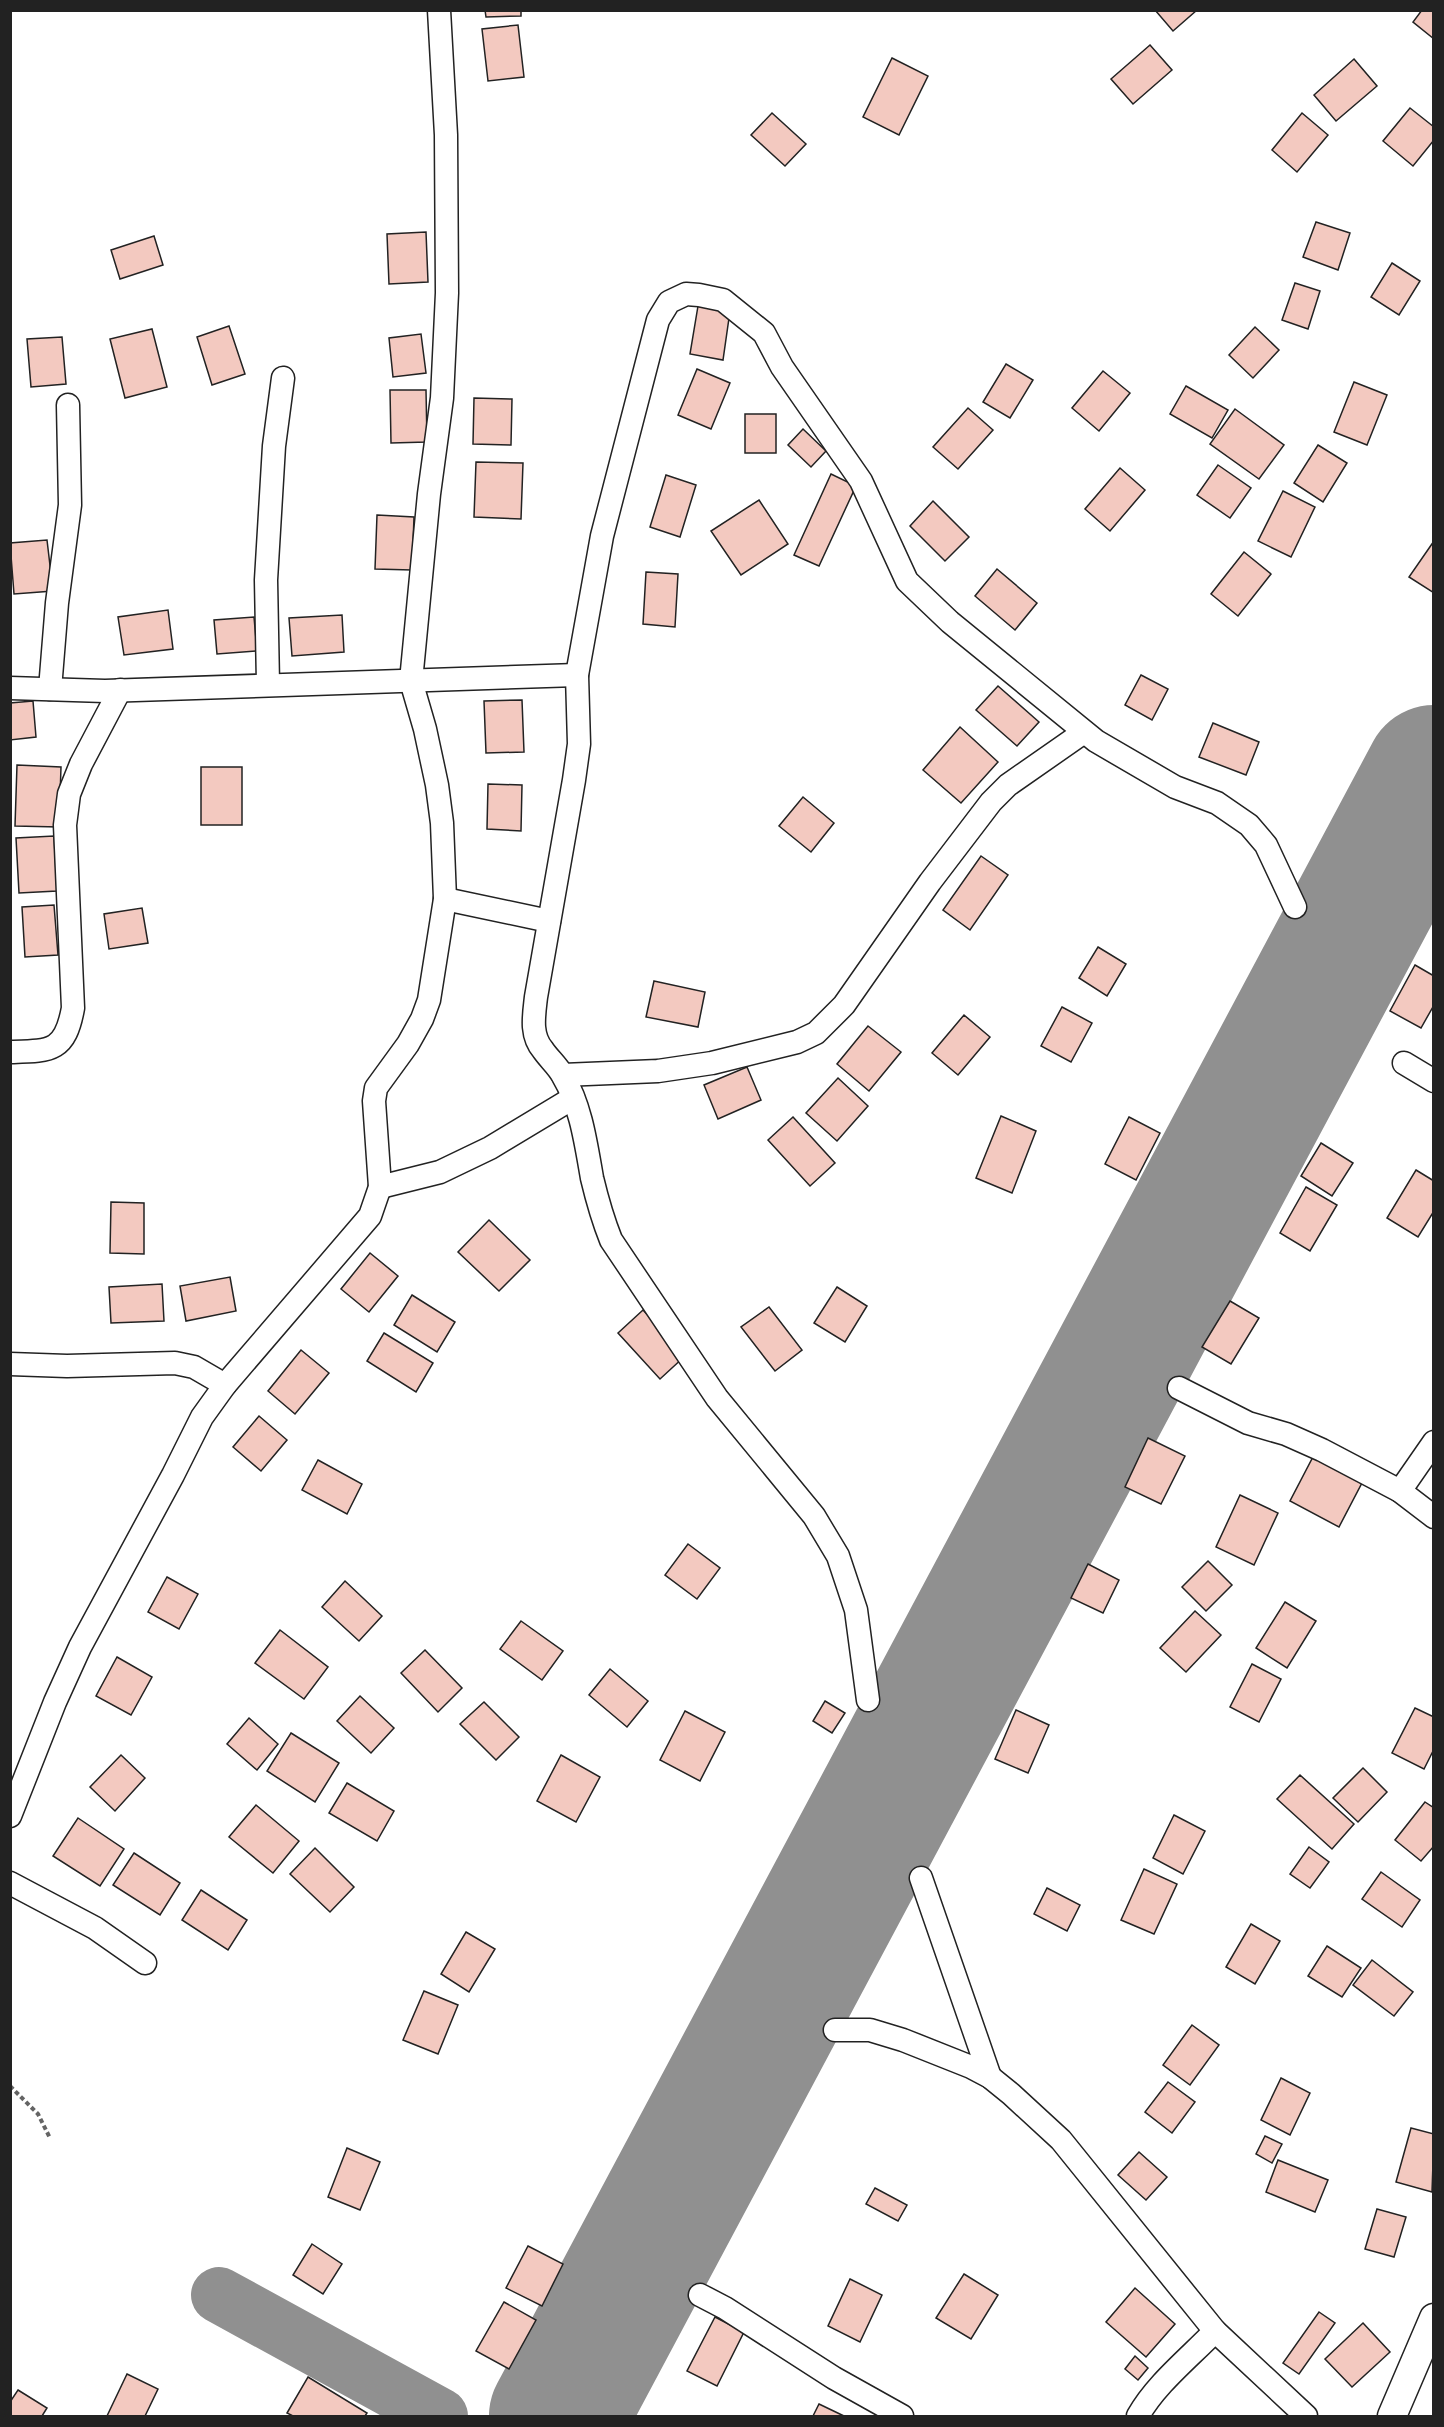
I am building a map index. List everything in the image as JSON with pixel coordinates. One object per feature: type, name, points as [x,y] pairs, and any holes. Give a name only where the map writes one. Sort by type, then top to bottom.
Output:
[{"type":"main road","points":[[1392,2416],[1434,2318]]},
{"type":"street","points":[[10,1816],[55,1702],[80,1647],[202,1417],[225,1385],[370,1216],[380,1187],[374,1101],[376,1088],[408,1044],[422,1019],[429,1000],[445,898],[442,823],[437,785],[425,729],[411,681],[429,494],[442,398],[447,293],[446,146],[440,10]]},
{"type":"street","points":[[868,1700],[856,1610],[838,1556],[814,1516],[717,1398],[611,1240],[602,1217],[585,1134],[573,1098],[563,1075],[538,1044],[533,1021],[579,744],[577,675],[602,536],[658,320],[669,302],[686,294],[723,300],[764,333],[782,367],[861,481],[907,581],[950,622],[1084,732],[1175,788],[1217,803],[1249,825],[1266,845],[1295,907]]},
{"type":"street","points":[[268,684],[266,580],[274,446],[283,378]]},
{"type":"street","points":[[50,689],[57,603],[70,505],[68,405]]},
{"type":"street","points":[[10,688],[120,690],[577,675]]},
{"type":"street","points":[[10,1052],[40,1051],[61,1042],[69,1030],[73,1008],[65,825],[69,794],[81,764],[120,690]]},
{"type":"street","points":[[563,1075],[658,1071],[712,1063],[797,1042],[816,1033],[844,1005],[930,882],[991,802],[1008,785],[1084,732]]},
{"type":"street","points":[[445,898],[549,921]]},
{"type":"street","points":[[1404,1063],[1434,1081]]},
{"type":"street","points":[[380,1187],[440,1172],[490,1148],[573,1098]]},
{"type":"street","points":[[10,1364],[67,1366],[175,1362],[194,1367],[225,1385]]},
{"type":"street","points":[[1179,1388],[1248,1423],[1286,1434],[1322,1450],[1400,1491],[1434,1517]]},
{"type":"street","points":[[1400,1491],[1434,1442]]},
{"type":"street","points":[[921,1878],[990,2077]]},
{"type":"street","points":[[10,1883],[95,1928],[145,1963]]},
{"type":"street","points":[[835,2030],[870,2030],[903,2040],[990,2077],[1061,2140],[1215,2331],[1306,2416]]},
{"type":"street","points":[[700,2295],[725,2308],[834,2378],[902,2416]]},
{"type":"street","points":[[1138,2416],[1170,2376],[1215,2331]]},
{"type":"path","points":[[10,2086],[38,2114],[50,2138]]},
{"type":"building","points":[[485,10],[521,10],[521,16],[486,17]]},
{"type":"building","points":[[1155,10],[1197,10],[1173,31]]},
{"type":"building","points":[[1422,10],[1434,10],[1434,39],[1413,22]]},
{"type":"building","points":[[518,25],[524,77],[488,81],[482,29]]},
{"type":"building","points":[[1150,45],[1172,70],[1133,104],[1111,79]]},
{"type":"building","points":[[892,58],[928,76],[899,135],[863,117]]},
{"type":"building","points":[[1354,59],[1377,86],[1336,121],[1314,95]]},
{"type":"building","points":[[1410,108],[1434,127],[1434,140],[1413,166],[1383,141]]},
{"type":"building","points":[[772,113],[806,144],[785,166],[751,135]]},
{"type":"building","points":[[1302,113],[1328,135],[1297,172],[1272,150]]},
{"type":"building","points":[[1316,222],[1350,233],[1338,270],[1303,257]]},
{"type":"building","points":[[426,232],[428,282],[389,284],[387,234]]},
{"type":"building","points":[[154,236],[163,265],[120,279],[111,250]]},
{"type":"building","points":[[1392,263],[1420,281],[1399,315],[1371,297]]},
{"type":"building","points":[[1295,283],[1320,291],[1308,329],[1282,320]]},
{"type":"building","points":[[698,306],[730,311],[723,360],[690,354]]},
{"type":"building","points":[[229,326],[245,374],[212,385],[197,337]]},
{"type":"building","points":[[1255,327],[1279,350],[1253,378],[1229,355]]},
{"type":"building","points":[[152,329],[167,387],[125,398],[110,339]]},
{"type":"building","points":[[421,334],[426,373],[393,377],[389,338]]},
{"type":"building","points":[[62,337],[66,384],[31,387],[27,339]]},
{"type":"building","points":[[1006,364],[1033,380],[1010,418],[983,402]]},
{"type":"building","points":[[697,369],[730,383],[711,429],[678,415]]},
{"type":"building","points":[[1103,371],[1130,393],[1099,431],[1072,408]]},
{"type":"building","points":[[1354,382],[1387,395],[1367,445],[1334,432]]},
{"type":"building","points":[[1186,386],[1228,410],[1212,438],[1170,414]]},
{"type":"building","points":[[390,390],[426,390],[427,442],[391,443]]},
{"type":"building","points":[[474,398],[512,399],[511,445],[473,444]]},
{"type":"building","points":[[968,408],[993,430],[958,469],[933,447]]},
{"type":"building","points":[[1235,409],[1284,445],[1259,479],[1210,444]]},
{"type":"building","points":[[745,414],[776,414],[776,453],[745,453]]},
{"type":"building","points":[[803,429],[826,451],[811,467],[788,445]]},
{"type":"building","points":[[1318,445],[1347,463],[1323,502],[1294,483]]},
{"type":"building","points":[[476,462],[523,463],[521,519],[474,517]]},
{"type":"building","points":[[1218,465],[1251,488],[1230,518],[1197,495]]},
{"type":"building","points":[[1120,468],[1145,490],[1110,531],[1085,509]]},
{"type":"building","points":[[831,474],[856,486],[819,566],[794,555]]},
{"type":"building","points":[[666,475],[696,485],[680,537],[650,527]]},
{"type":"building","points":[[1283,491],[1315,507],[1291,557],[1258,541]]},
{"type":"building","points":[[759,500],[788,544],[741,575],[711,531]]},
{"type":"building","points":[[933,501],[969,537],[945,561],[910,526]]},
{"type":"building","points":[[377,515],[414,517],[412,570],[375,569]]},
{"type":"building","points":[[47,540],[53,591],[14,594],[10,543]]},
{"type":"building","points":[[1434,541],[1434,593],[1409,577]]},
{"type":"building","points":[[1244,552],[1271,574],[1238,616],[1211,594]]},
{"type":"building","points":[[997,569],[1037,603],[1015,630],[975,596]]},
{"type":"building","points":[[646,572],[678,574],[675,627],[643,624]]},
{"type":"building","points":[[168,610],[173,649],[124,655],[118,617]]},
{"type":"building","points":[[342,615],[344,652],[292,656],[289,618]]},
{"type":"building","points":[[254,617],[257,651],[217,654],[214,620]]},
{"type":"building","points":[[1141,675],[1168,689],[1152,720],[1125,705]]},
{"type":"building","points":[[998,686],[1039,722],[1017,746],[976,710]]},
{"type":"building","points":[[522,700],[524,752],[486,753],[484,701]]},
{"type":"building","points":[[33,701],[36,737],[10,740],[10,703]]},
{"type":"building","points":[[1213,723],[1259,742],[1246,775],[1199,757]]},
{"type":"building","points":[[960,727],[998,762],[961,803],[923,770]]},
{"type":"building","points":[[17,765],[61,767],[59,827],[15,826]]},
{"type":"building","points":[[201,767],[242,767],[242,825],[201,825]]},
{"type":"building","points":[[488,784],[522,785],[521,831],[487,829]]},
{"type":"building","points":[[803,797],[834,823],[811,852],[779,826]]},
{"type":"building","points":[[54,836],[57,891],[19,893],[16,838]]},
{"type":"building","points":[[981,856],[1008,875],[970,930],[943,910]]},
{"type":"building","points":[[54,905],[58,955],[25,957],[22,907]]},
{"type":"building","points":[[142,908],[148,943],[109,949],[104,914]]},
{"type":"building","points":[[1098,947],[1126,964],[1107,996],[1079,978]]},
{"type":"building","points":[[1415,965],[1434,976],[1434,1005],[1421,1028],[1390,1011]]},
{"type":"building","points":[[654,981],[705,992],[698,1027],[646,1017]]},
{"type":"building","points":[[1062,1007],[1092,1023],[1071,1062],[1041,1046]]},
{"type":"building","points":[[964,1015],[990,1037],[958,1075],[932,1053]]},
{"type":"building","points":[[868,1026],[901,1052],[869,1091],[837,1064]]},
{"type":"building","points":[[747,1067],[761,1100],[718,1119],[704,1085]]},
{"type":"building","points":[[838,1078],[868,1106],[837,1141],[806,1113]]},
{"type":"building","points":[[1001,1116],[1036,1131],[1012,1193],[976,1178]]},
{"type":"building","points":[[793,1117],[835,1163],[810,1186],[768,1140]]},
{"type":"building","points":[[1129,1117],[1160,1133],[1136,1180],[1105,1164]]},
{"type":"building","points":[[1321,1143],[1353,1163],[1332,1196],[1301,1176]]},
{"type":"building","points":[[1416,1170],[1434,1181],[1434,1211],[1418,1237],[1387,1218]]},
{"type":"building","points":[[1306,1187],[1337,1205],[1310,1251],[1280,1233]]},
{"type":"building","points":[[111,1202],[144,1203],[144,1254],[110,1253]]},
{"type":"building","points":[[489,1220],[530,1260],[499,1291],[458,1252]]},
{"type":"building","points":[[370,1253],[398,1276],[369,1312],[341,1289]]},
{"type":"building","points":[[230,1277],[236,1311],[186,1321],[180,1286]]},
{"type":"building","points":[[162,1284],[164,1321],[111,1323],[109,1287]]},
{"type":"building","points":[[837,1287],[867,1306],[845,1342],[814,1323]]},
{"type":"building","points":[[412,1295],[455,1322],[437,1352],[394,1325]]},
{"type":"building","points":[[1230,1301],[1259,1318],[1231,1364],[1202,1347]]},
{"type":"building","points":[[769,1307],[802,1350],[775,1371],[741,1327]]},
{"type":"building","points":[[643,1310],[685,1356],[660,1379],[618,1333]]},
{"type":"building","points":[[384,1333],[433,1363],[416,1392],[367,1361]]},
{"type":"building","points":[[301,1350],[329,1373],[295,1414],[268,1391]]},
{"type":"building","points":[[259,1416],[287,1440],[261,1471],[233,1447]]},
{"type":"building","points":[[1148,1438],[1185,1456],[1161,1504],[1125,1487]]},
{"type":"building","points":[[1315,1453],[1364,1479],[1339,1527],[1290,1501]]},
{"type":"building","points":[[318,1460],[362,1484],[347,1514],[302,1490]]},
{"type":"building","points":[[1240,1495],[1278,1513],[1254,1565],[1216,1547]]},
{"type":"building","points":[[688,1544],[720,1568],[697,1599],[665,1575]]},
{"type":"building","points":[[1208,1561],[1232,1585],[1206,1611],[1182,1587]]},
{"type":"building","points":[[1088,1564],[1119,1580],[1103,1613],[1071,1598]]},
{"type":"building","points":[[167,1577],[198,1594],[179,1629],[148,1612]]},
{"type":"building","points":[[345,1581],[382,1616],[359,1641],[322,1607]]},
{"type":"building","points":[[1285,1602],[1316,1621],[1287,1668],[1256,1648]]},
{"type":"building","points":[[1195,1611],[1221,1635],[1186,1672],[1160,1648]]},
{"type":"building","points":[[521,1621],[563,1651],[542,1680],[500,1649]]},
{"type":"building","points":[[280,1630],[328,1667],[304,1699],[255,1663]]},
{"type":"building","points":[[425,1650],[462,1688],[438,1712],[401,1673]]},
{"type":"building","points":[[117,1657],[152,1677],[131,1715],[96,1696]]},
{"type":"building","points":[[1252,1664],[1281,1679],[1259,1722],[1230,1707]]},
{"type":"building","points":[[610,1669],[648,1701],[627,1727],[589,1695]]},
{"type":"building","points":[[360,1696],[394,1728],[371,1753],[337,1721]]},
{"type":"building","points":[[825,1701],[845,1713],[832,1733],[813,1721]]},
{"type":"building","points":[[484,1702],[519,1737],[496,1760],[460,1724]]},
{"type":"building","points":[[1415,1708],[1434,1717],[1434,1749],[1424,1769],[1392,1753]]},
{"type":"building","points":[[1016,1710],[1049,1725],[1028,1773],[995,1759]]},
{"type":"building","points":[[685,1711],[725,1732],[700,1781],[660,1760]]},
{"type":"building","points":[[249,1718],[278,1744],[257,1770],[227,1744]]},
{"type":"building","points":[[291,1733],[339,1763],[315,1802],[267,1771]]},
{"type":"building","points":[[121,1755],[145,1778],[115,1811],[90,1787]]},
{"type":"building","points":[[561,1755],[600,1777],[576,1822],[537,1801]]},
{"type":"building","points":[[1363,1768],[1387,1792],[1358,1822],[1333,1798]]},
{"type":"building","points":[[1300,1775],[1354,1824],[1332,1849],[1277,1799]]},
{"type":"building","points":[[347,1783],[394,1811],[377,1841],[329,1813]]},
{"type":"building","points":[[1425,1802],[1434,1808],[1434,1846],[1421,1861],[1395,1840]]},
{"type":"building","points":[[256,1805],[299,1841],[273,1873],[229,1837]]},
{"type":"building","points":[[1174,1815],[1205,1831],[1183,1874],[1153,1858]]},
{"type":"building","points":[[78,1818],[124,1849],[100,1886],[53,1856]]},
{"type":"building","points":[[1309,1847],[1329,1862],[1310,1888],[1290,1874]]},
{"type":"building","points":[[315,1848],[354,1887],[330,1912],[290,1874]]},
{"type":"building","points":[[134,1853],[180,1883],[160,1915],[113,1885]]},
{"type":"building","points":[[1144,1869],[1177,1884],[1154,1934],[1121,1920]]},
{"type":"building","points":[[1381,1872],[1420,1900],[1402,1927],[1362,1899]]},
{"type":"building","points":[[1047,1888],[1080,1905],[1067,1931],[1034,1914]]},
{"type":"building","points":[[201,1890],[247,1920],[228,1950],[182,1920]]},
{"type":"building","points":[[1251,1924],[1280,1941],[1255,1984],[1226,1967]]},
{"type":"building","points":[[466,1932],[495,1949],[469,1992],[441,1974]]},
{"type":"building","points":[[1327,1946],[1361,1968],[1342,1997],[1308,1976]]},
{"type":"building","points":[[1372,1960],[1413,1992],[1394,2016],[1353,1985]]},
{"type":"building","points":[[424,1991],[458,2005],[438,2054],[403,2040]]},
{"type":"building","points":[[1192,2025],[1219,2045],[1190,2085],[1163,2065]]},
{"type":"building","points":[[1281,2078],[1310,2093],[1290,2135],[1261,2120]]},
{"type":"building","points":[[1168,2082],[1195,2102],[1172,2133],[1145,2112]]},
{"type":"building","points":[[1411,2128],[1434,2134],[1432,2192],[1396,2182]]},
{"type":"building","points":[[1265,2136],[1282,2144],[1272,2163],[1256,2154]]},
{"type":"building","points":[[347,2148],[380,2162],[360,2210],[328,2197]]},
{"type":"building","points":[[1139,2152],[1167,2177],[1146,2200],[1118,2175]]},
{"type":"building","points":[[1278,2160],[1328,2180],[1315,2212],[1266,2192]]},
{"type":"building","points":[[875,2188],[907,2205],[898,2221],[866,2204]]},
{"type":"building","points":[[1377,2209],[1406,2217],[1394,2257],[1365,2249]]},
{"type":"building","points":[[312,2244],[342,2264],[323,2294],[293,2275]]},
{"type":"building","points":[[528,2246],[563,2264],[542,2306],[506,2288]]},
{"type":"building","points":[[964,2274],[998,2295],[971,2339],[936,2318]]},
{"type":"building","points":[[850,2279],[882,2295],[860,2342],[828,2326]]},
{"type":"building","points":[[1135,2288],[1175,2324],[1146,2357],[1106,2322]]},
{"type":"building","points":[[504,2302],[536,2320],[509,2369],[476,2351]]},
{"type":"building","points":[[1319,2312],[1335,2323],[1299,2374],[1283,2363]]},
{"type":"building","points":[[715,2317],[744,2332],[717,2386],[687,2371]]},
{"type":"building","points":[[1363,2323],[1390,2352],[1352,2387],[1325,2359]]},
{"type":"building","points":[[1135,2356],[1148,2368],[1138,2380],[1125,2369]]},
{"type":"building","points":[[127,2374],[158,2389],[145,2416],[107,2416]]},
{"type":"building","points":[[308,2377],[367,2413],[365,2416],[293,2416],[287,2413]]},
{"type":"building","points":[[18,2390],[47,2408],[42,2416],[10,2416],[10,2402]]},
{"type":"building","points":[[819,2404],[844,2416],[813,2416]]},
{"type":"taxiway","points":[[219,2295],[440,2416]]},
{"type":"runway","points":[[558,2416],[1434,774]]}]
